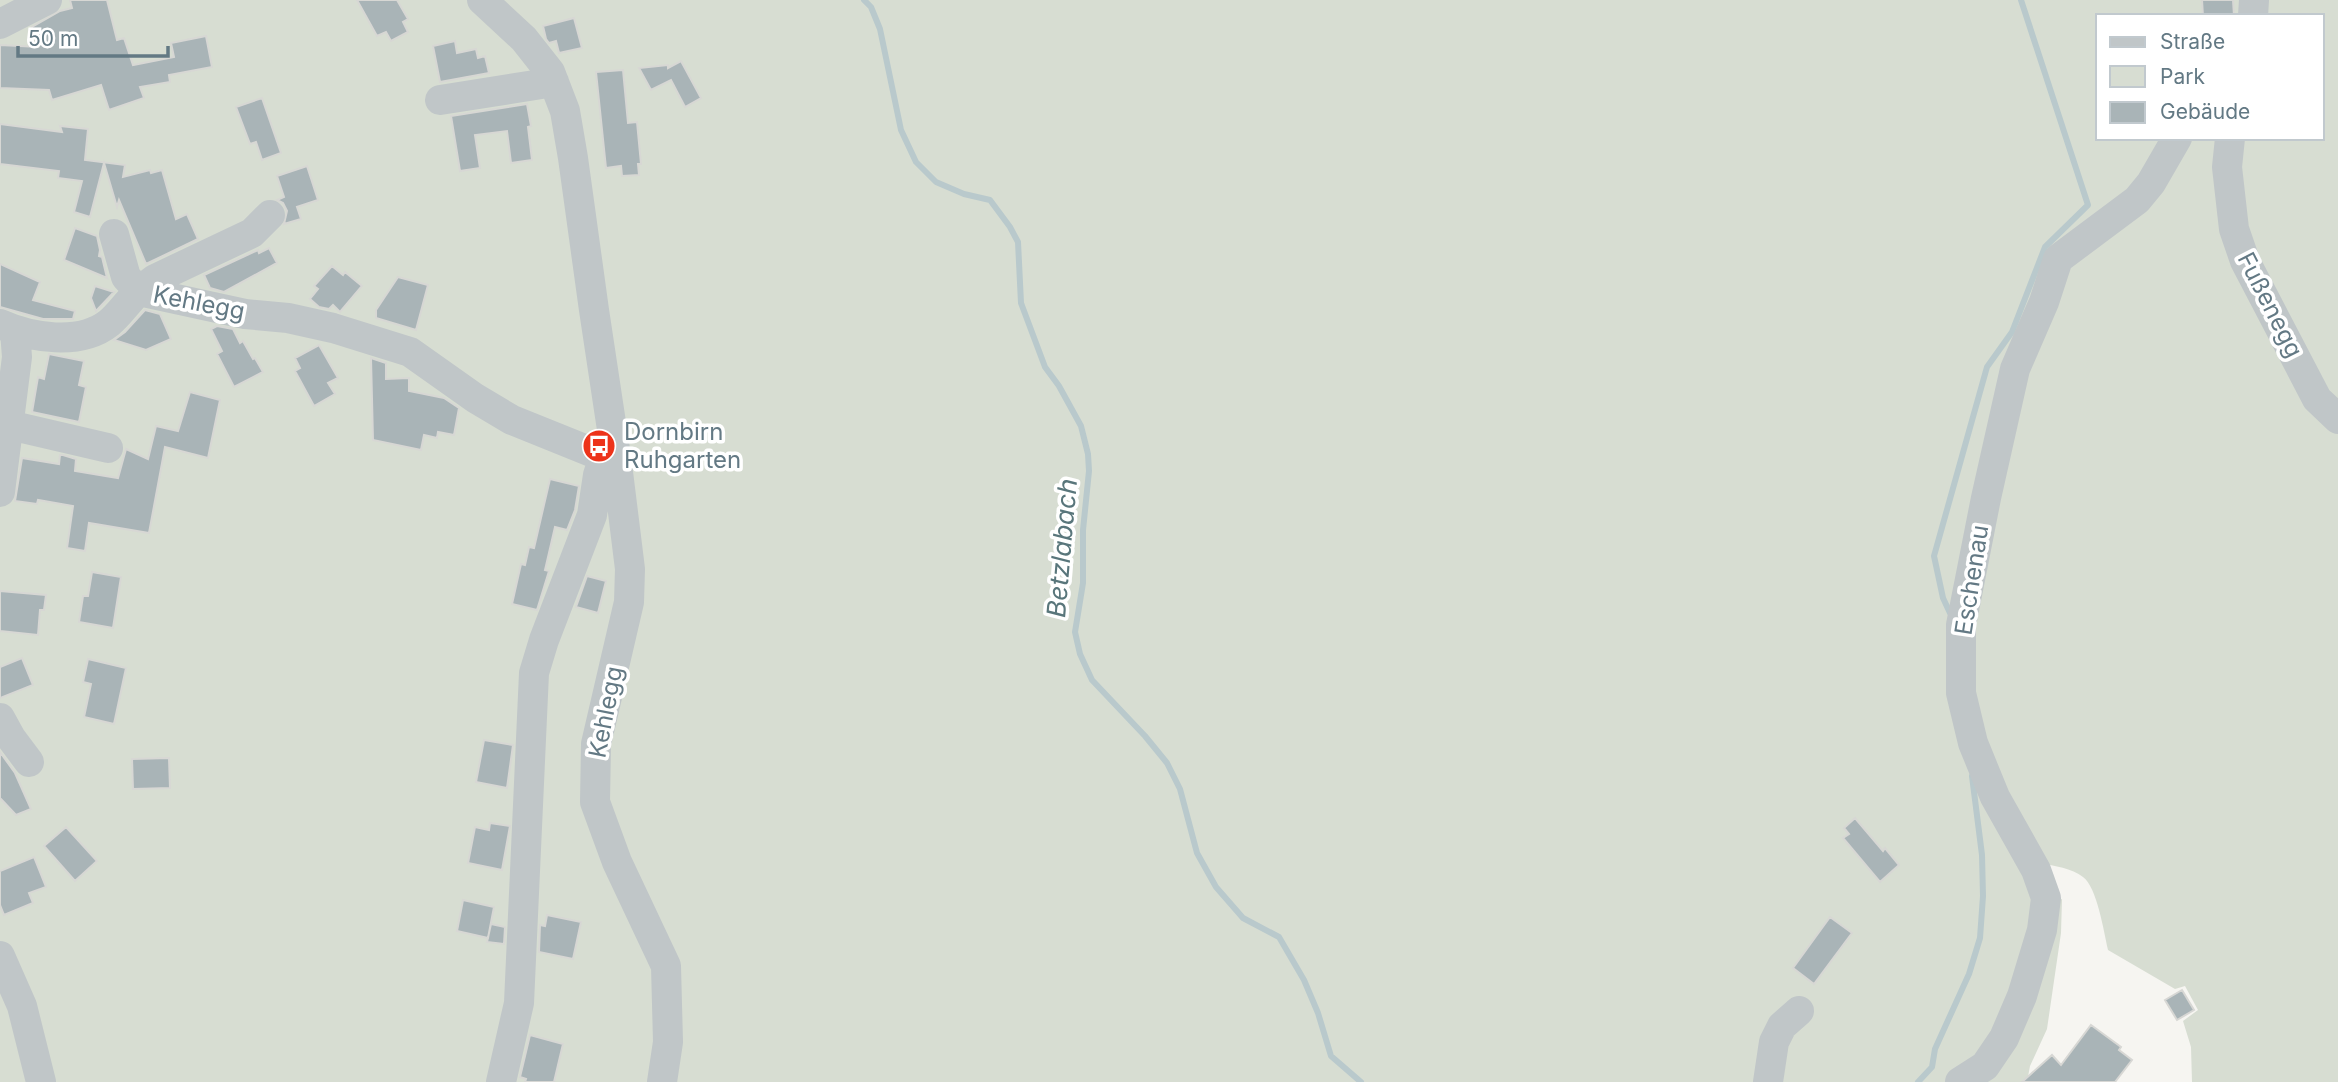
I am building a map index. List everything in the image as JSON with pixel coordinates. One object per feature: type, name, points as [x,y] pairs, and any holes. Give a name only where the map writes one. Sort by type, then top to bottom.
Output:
[{"type":"street","points":[[0,24],[47,0]]},
{"type":"street","name":"Kehlegg","points":[[482,0],[539,56],[554,82],[565,111],[573,158],[594,310],[610,456],[630,569],[629,602],[596,744],[595,802],[617,862],[666,966],[668,1042],[662,1082]]},
{"type":"street","points":[[440,100],[554,82]]},
{"type":"street","name":"Eschenau","points":[[1960,1082],[1985,1066],[2004,1038],[2022,996],[2038,943],[2046,898],[2036,870],[1990,786],[1973,743],[1961,693],[1961,625],[2015,369],[2035,326],[2058,259],[2137,200],[2151,183],[2176,140]]},
{"type":"street","name":"Fußenegg","points":[[2230,140],[2227,167],[2234,229],[2245,261],[2317,398],[2338,419]]},
{"type":"street","name":"Kehlegg","points":[[0,492],[17,357],[8,327],[65,338],[91,334],[110,323],[139,291],[155,279],[252,233],[270,215]]},
{"type":"street","name":"Kehlegg","points":[[114,234],[127,277],[139,291],[246,314],[288,318],[333,328],[410,352],[475,398],[512,420],[610,456]]},
{"type":"street","points":[[9,425],[108,448]]},
{"type":"street","name":"Kehlegg","points":[[501,1082],[519,1003],[534,673],[592,514],[598,475],[610,456]]},
{"type":"street","points":[[0,718],[29,762]]},
{"type":"street","points":[[0,956],[22,1006],[41,1082]]},
{"type":"street","points":[[1776,1078],[1774,1042],[1782,1026],[1799,1011]]},
{"type":"green space","points":[[0,0],[2338,0],[2338,1082],[2192,1082],[2191,1047],[2183,1021],[2198,1010],[2185,986],[2175,989],[2108,950],[2099,910],[2088,882],[2074,871],[2041,863],[2052,902],[2062,899],[2061,933],[2047,1029],[2030,1066],[2027,1082],[0,1082]]},
{"type":"building","points":[[70,0],[107,0],[117,40],[124,38],[133,65],[174,57],[171,43],[206,36],[212,67],[169,75],[170,82],[140,87],[144,98],[109,110],[101,85],[52,100],[49,90],[0,88],[0,45],[38,47],[32,27],[60,11],[72,8]]},
{"type":"building","points":[[357,0],[397,0],[408,19],[403,22],[408,32],[391,41],[386,32],[377,36]]},
{"type":"building","points":[[2202,0],[2233,0],[2234,14],[2203,14]]},
{"type":"building","points":[[574,18],[582,48],[559,53],[556,41],[549,43],[546,39],[543,26]]},
{"type":"building","points":[[455,41],[457,53],[476,49],[478,58],[485,56],[489,73],[440,82],[433,46]]},
{"type":"building","points":[[681,61],[701,98],[685,107],[671,80],[651,90],[639,68],[668,65],[668,68]]},
{"type":"building","points":[[623,70],[628,123],[637,122],[641,164],[638,164],[639,175],[622,176],[621,166],[606,168],[596,72]]},
{"type":"building","points":[[262,98],[281,153],[262,160],[256,142],[250,144],[236,107]]},
{"type":"building","points":[[527,104],[532,160],[511,163],[507,131],[475,135],[480,168],[460,171],[451,116]]},
{"type":"building","points":[[0,124],[62,132],[60,126],[88,129],[85,160],[125,165],[123,177],[150,170],[151,173],[162,170],[176,219],[187,214],[198,239],[146,264],[119,200],[117,207],[104,163],[90,217],[74,212],[82,181],[58,178],[59,171],[0,164]]},
{"type":"building","points":[[307,166],[318,200],[297,207],[301,219],[284,224],[287,211],[283,203],[277,200],[284,197],[277,176]]},
{"type":"building","points":[[75,228],[97,236],[99,256],[102,257],[107,278],[64,260]]},
{"type":"building","points":[[269,248],[277,263],[224,292],[210,288],[204,275],[258,250],[259,253]]},
{"type":"building","points":[[0,264],[40,282],[33,300],[75,311],[73,319],[43,319],[0,307]]},
{"type":"building","points":[[332,266],[343,275],[345,272],[362,286],[340,312],[333,305],[329,309],[319,307],[310,299],[318,289],[314,286]]},
{"type":"building","points":[[398,277],[428,285],[416,330],[376,318],[376,310]]},
{"type":"building","points":[[95,286],[114,292],[96,311],[91,298]]},
{"type":"building","points":[[145,310],[160,314],[171,339],[146,350],[114,340],[125,332]]},
{"type":"building","points":[[217,326],[233,329],[240,343],[243,341],[263,372],[234,387],[217,354],[222,351],[211,329]]},
{"type":"building","points":[[319,345],[338,378],[328,383],[335,394],[314,406],[295,371],[300,368],[295,358]]},
{"type":"building","points":[[49,354],[84,361],[79,385],[86,387],[79,422],[32,412],[38,377],[44,379]]},
{"type":"building","points":[[371,358],[386,363],[386,379],[409,378],[409,391],[444,398],[459,408],[454,435],[438,432],[437,438],[424,435],[421,450],[373,440]]},
{"type":"building","points":[[190,392],[220,400],[208,458],[165,447],[149,533],[89,523],[85,551],[67,548],[73,506],[38,500],[37,504],[15,501],[22,458],[59,464],[60,455],[63,455],[76,459],[75,471],[118,478],[126,449],[148,459],[156,426],[178,431]]},
{"type":"building","points":[[550,479],[579,486],[575,510],[567,530],[555,527],[545,570],[549,571],[537,610],[512,604],[521,564],[525,565],[529,547],[534,548]]},
{"type":"building","points":[[92,572],[121,577],[113,628],[79,622],[83,596],[88,596]]},
{"type":"building","points":[[587,576],[606,581],[598,613],[576,607]]},
{"type":"building","points":[[0,591],[46,595],[44,610],[40,610],[38,635],[0,631]]},
{"type":"building","points":[[22,658],[33,685],[0,698],[0,667]]},
{"type":"building","points":[[88,659],[126,668],[114,724],[84,717],[91,684],[83,682]]},
{"type":"building","points":[[484,740],[513,745],[507,788],[476,782]]},
{"type":"building","points":[[0,752],[15,773],[31,809],[16,815],[0,798]]},
{"type":"building","points":[[169,758],[170,788],[133,789],[132,759]]},
{"type":"building","points":[[1855,818],[1883,851],[1885,848],[1899,865],[1880,882],[1843,838],[1849,834],[1844,828]]},
{"type":"building","points":[[490,823],[510,826],[502,870],[468,863],[475,827],[489,830]]},
{"type":"building","points":[[66,827],[97,861],[75,881],[44,846]]},
{"type":"building","points":[[34,857],[46,887],[29,893],[33,903],[4,915],[0,905],[0,871]]},
{"type":"building","points":[[463,900],[494,907],[488,938],[457,931]]},
{"type":"building","points":[[547,915],[581,922],[573,959],[539,952],[540,925],[545,926]]},
{"type":"building","points":[[1830,917],[1852,933],[1814,984],[1793,968]]},
{"type":"building","points":[[491,924],[505,927],[504,944],[487,942]]},
{"type":"building","points":[[2182,990],[2194,1010],[2177,1020],[2165,1000]]},
{"type":"building","points":[[2091,1025],[2121,1047],[2119,1050],[2132,1060],[2115,1082],[2022,1082],[2052,1055],[2061,1065]]},
{"type":"building","points":[[530,1035],[563,1044],[554,1082],[525,1082],[526,1079],[520,1077]]},
{"type":"waterway","name":"Betzlabach","points":[[864,0],[871,7],[880,29],[901,130],[916,162],[936,182],[964,194],[990,200],[1018,242],[1021,303],[1045,367],[1081,426],[1089,471],[1083,530],[1083,583],[1075,632],[1080,654],[1092,680],[1167,763],[1180,789],[1197,853],[1216,887],[1243,918],[1279,937],[1304,980],[1318,1013],[1331,1056],[1361,1082]]},
{"type":"waterway","points":[[1950,613],[1943,598],[1934,556],[1987,367],[2012,332],[2045,247],[2088,205],[2021,0]]},
{"type":"waterway","points":[[1918,1082],[1932,1067],[1935,1049],[1969,974],[1980,938],[1982,855],[1972,776]]},
{"type":"place","name":"Dornbirn Ruhgarten","points":[[599,446]]}]
